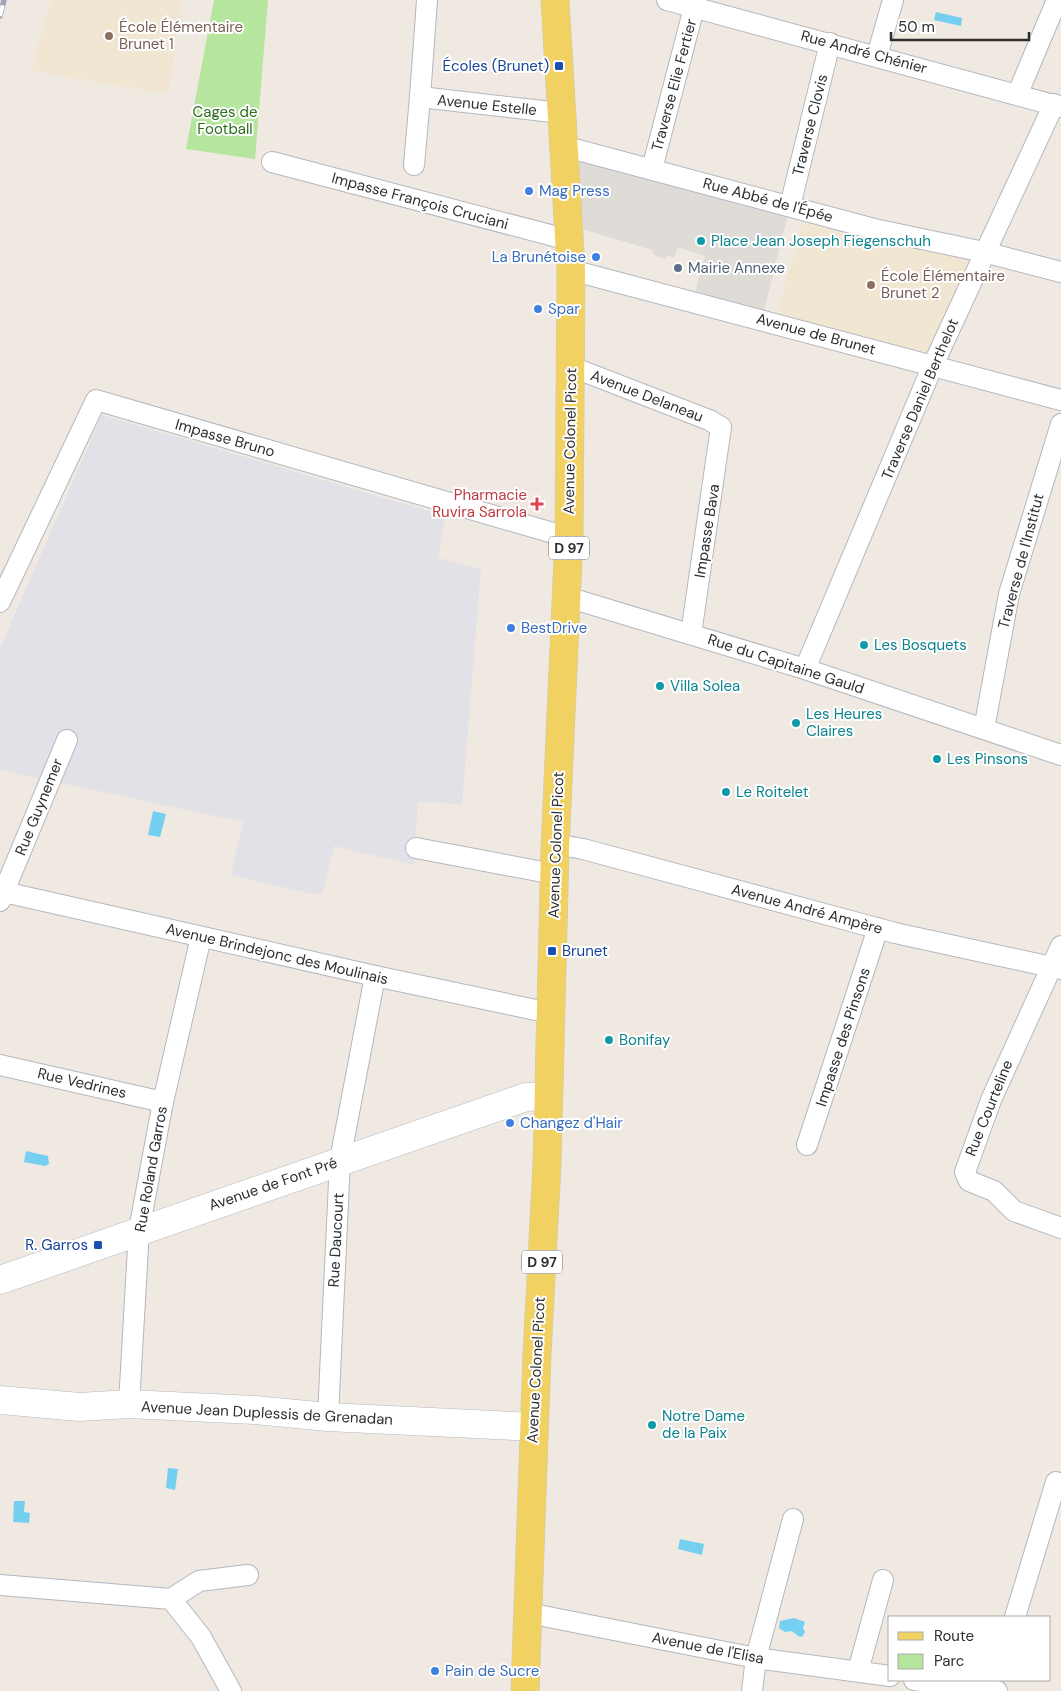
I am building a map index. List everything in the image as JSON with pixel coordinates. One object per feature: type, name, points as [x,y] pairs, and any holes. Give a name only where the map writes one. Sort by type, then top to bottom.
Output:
[{"type":"main road","name":"Avenue Colonel Picot","points":[[525,1691],[534,1427],[547,1165],[555,844],[569,536],[572,367],[571,270],[555,0]]},
{"type":"main road","name":"Avenue de Font Pré","points":[[0,1280],[340,1160],[526,1097],[548,1096]]},
{"type":"main road","name":"Avenue Jean Duplessis de Grenadan","points":[[0,1400],[79,1407],[129,1404],[254,1410],[328,1417],[534,1427]]},
{"type":"street","name":"Avenue Estelle","points":[[427,0],[420,97],[561,113]]},
{"type":"street","name":"Rue André Chénier","points":[[667,0],[695,3],[830,43],[1057,105]]},
{"type":"street","points":[[877,56],[893,0]]},
{"type":"street","points":[[1018,94],[1057,0]]},
{"type":"street","name":"Traverse Elie Fertier","points":[[652,169],[695,3]]},
{"type":"street","name":"Traverse Clovis","points":[[790,206],[830,43]]},
{"type":"street","points":[[414,165],[420,97]]},
{"type":"street","name":"Traverse Daniel Berthelot","points":[[805,669],[933,365],[984,252],[1057,105]]},
{"type":"street","name":"Rue Abbé de l'Épée","points":[[563,146],[874,229],[984,252],[1061,272]]},
{"type":"street","name":"Impasse François Cruciani","points":[[272,162],[569,240]]},
{"type":"street","name":"Avenue de Brunet","points":[[571,270],[1061,400]]},
{"type":"street","name":"Avenue Delaneau","points":[[572,367],[709,420],[721,428]]},
{"type":"street","name":"Impasse Bruno","points":[[0,602],[96,400],[569,536]]},
{"type":"street","name":"Traverse de l'Institut","points":[[984,729],[1009,594],[1061,424]]},
{"type":"street","name":"Impasse Bava","points":[[691,634],[721,428]]},
{"type":"street","name":"Rue du Capitaine Gauld","points":[[567,597],[805,669],[1061,755]]},
{"type":"street","name":"Rue Guynemer","points":[[2,897],[67,740]]},
{"type":"street","name":"Avenue André Ampère","points":[[555,844],[878,928],[1056,968]]},
{"type":"street","points":[[416,848],[554,874]]},
{"type":"street","name":"Avenue Brindejonc des Moulinais","points":[[2,897],[201,937],[550,1013]]},
{"type":"street","name":"Impasse des Pinsons","points":[[807,1145],[878,928]]},
{"type":"street","name":"Rue Roland Garros","points":[[129,1404],[139,1230],[163,1102],[201,937]]},
{"type":"street","name":"Rue Courteline","points":[[1061,946],[1056,968],[991,1100],[965,1172],[969,1180],[994,1191],[1014,1211],[1061,1228]]},
{"type":"street","name":"Rue Daucourt","points":[[328,1417],[340,1160],[375,976]]},
{"type":"street","name":"Rue Vedrines","points":[[0,1065],[163,1102]]},
{"type":"street","points":[[1015,1616],[1056,1482]]},
{"type":"street","points":[[752,1691],[756,1658],[793,1519]]},
{"type":"street","points":[[0,1585],[171,1599],[199,1581],[248,1575]]},
{"type":"street","points":[[858,1671],[883,1580]]},
{"type":"street","points":[[171,1599],[201,1637],[231,1691]]},
{"type":"street","name":"Avenue de l'Elisa","points":[[528,1613],[756,1658],[888,1676]]},
{"type":"street","points":[[918,1681],[950,1688],[995,1691]]},
{"type":"shaded area","name":"École Élémentaire Brunet 1","points":[[51,0],[183,0],[168,94],[31,71]]},
{"type":"shaded area","name":"Place Jean Joseph Fiegenschuh","points":[[590,153],[790,206],[762,320],[692,303],[705,256],[678,247],[674,258],[667,255],[665,259],[653,255],[652,250],[582,229],[578,162]]},
{"type":"shaded area","name":"École Élémentaire Brunet 2","points":[[804,219],[970,256],[928,355],[777,314]]},
{"type":"shaded area","points":[[102,415],[445,516],[438,558],[481,569],[462,804],[418,802],[414,865],[334,846],[322,895],[308,893],[231,875],[243,822],[0,770],[0,648]]},
{"type":"green space","name":"Cages de Football","points":[[214,0],[268,0],[255,159],[186,149]]},
{"type":"water","points":[[936,12],[962,18],[961,26],[934,20]]},
{"type":"water","points":[[153,811],[166,814],[160,837],[148,835]]},
{"type":"water","points":[[26,1151],[48,1156],[49,1164],[45,1166],[24,1162]]},
{"type":"water","points":[[168,1468],[178,1469],[175,1490],[166,1488]]},
{"type":"water","points":[[14,1501],[25,1501],[24,1512],[30,1513],[29,1523],[13,1522]]},
{"type":"water","points":[[680,1539],[704,1544],[702,1555],[678,1549]]},
{"type":"water","points":[[794,1618],[805,1622],[803,1628],[805,1632],[802,1637],[792,1631],[785,1632],[779,1628],[780,1621]]},
{"type":"railway","points":[[0,16],[4,0]]},
{"type":"place","name":"École Élémentaire Brunet 1","points":[[109,36]]},
{"type":"place","name":"Écoles (Brunet)","points":[[559,66]]},
{"type":"place","name":"Mag Press","points":[[529,191]]},
{"type":"place","name":"Place Jean Joseph Fiegenschuh","points":[[701,241]]},
{"type":"place","name":"La Brunétoise","points":[[596,257]]},
{"type":"place","name":"Mairie Annexe","points":[[678,268]]},
{"type":"place","name":"École Élémentaire Brunet 2","points":[[871,285]]},
{"type":"place","name":"Spar","points":[[538,309]]},
{"type":"place","name":"Pharmacie Ruvira Sarrola","points":[[537,504]]},
{"type":"place","name":"BestDrive","points":[[511,628]]},
{"type":"place","name":"Les Bosquets","points":[[864,645]]},
{"type":"place","name":"Villa Solea","points":[[660,686]]},
{"type":"place","name":"Les Heures Claires","points":[[796,723]]},
{"type":"place","name":"Les Pinsons","points":[[937,759]]},
{"type":"place","name":"Le Roitelet","points":[[726,792]]},
{"type":"place","name":"Brunet","points":[[552,951]]},
{"type":"place","name":"Bonifay","points":[[609,1040]]},
{"type":"place","name":"Changez d'Hair","points":[[510,1123]]},
{"type":"place","name":"R. Garros","points":[[98,1245]]},
{"type":"place","name":"Notre Dame de la Paix","points":[[652,1425]]},
{"type":"place","name":"Pain de Sucre","points":[[435,1671]]}]
